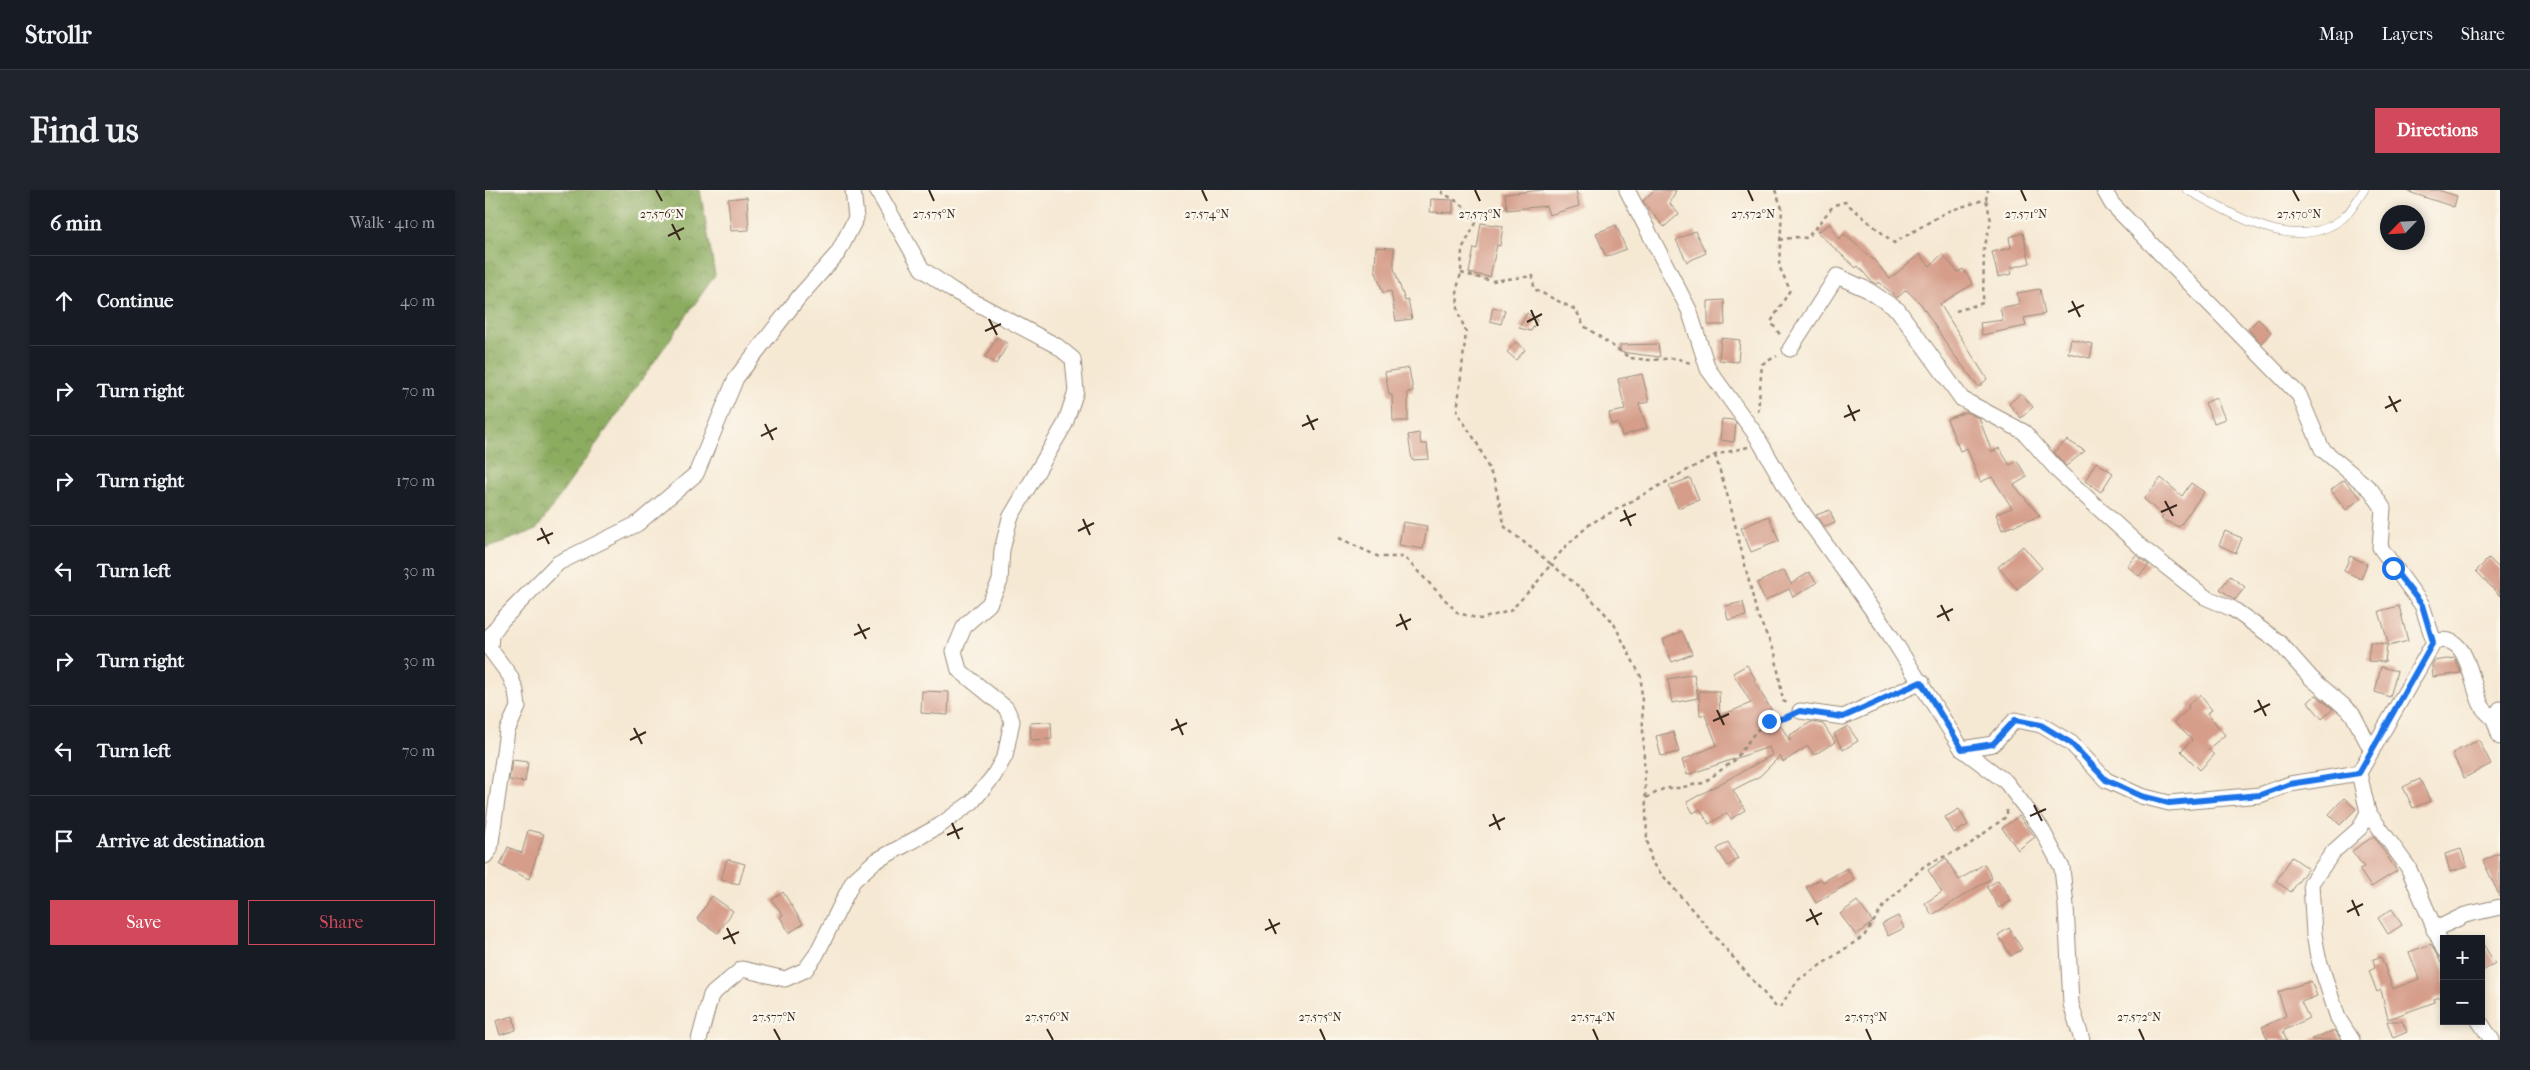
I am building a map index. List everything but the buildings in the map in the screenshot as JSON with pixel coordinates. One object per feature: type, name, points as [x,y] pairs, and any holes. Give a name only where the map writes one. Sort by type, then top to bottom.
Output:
[{"type":"street","points":[[485,856],[490,849],[507,731],[518,707],[516,691],[510,676],[491,649],[491,635],[502,620],[558,563],[637,524],[696,474],[736,378],[799,297],[838,253],[856,218],[853,190]]},
{"type":"street","points":[[699,1040],[711,995],[723,982],[742,969],[785,979],[805,970],[816,955],[853,881],[874,862],[939,826],[972,802],[993,777],[1005,756],[1012,721],[1005,708],[959,670],[954,651],[965,625],[989,604],[1000,582],[1002,550],[1010,518],[1065,424],[1076,391],[1073,359],[1057,346],[951,290],[922,269],[877,190]]},
{"type":"street","points":[[1627,190],[1689,310],[1708,369],[1756,435],[1791,496],[1890,635],[1962,749],[2006,782],[2041,828],[2062,868],[2071,1004],[2082,1040]]},
{"type":"street","points":[[2105,190],[2112,204],[2299,395],[2323,449],[2371,490],[2383,508],[2380,547],[2422,605],[2433,642],[2359,773],[2368,812],[2408,867],[2440,942]]},
{"type":"street","points":[[1790,349],[1837,276],[1868,290],[1898,310],[1962,399],[2024,432],[2060,473],[2141,547],[2205,597],[2233,609],[2279,642],[2311,678],[2352,713],[2371,749]]},
{"type":"street","points":[[2433,642],[2440,640],[2457,646],[2467,659],[2483,708],[2497,714],[2500,737]]},
{"type":"street","points":[[1800,711],[1843,717],[1921,682]]},
{"type":"street","points":[[1962,749],[1993,744],[2015,720],[2041,725],[2071,743],[2106,780],[2141,796],[2169,803],[2260,795],[2290,784],[2359,773]]},
{"type":"street","points":[[2352,1040],[2338,1018],[2318,956],[2314,934],[2311,883],[2334,851],[2360,828],[2368,812]]},
{"type":"street","points":[[2434,930],[2465,915],[2500,907]]},
{"type":"street","points":[[2482,1025],[2492,1040]]},
{"type":"lane","points":[[2187,190],[2265,229],[2312,233],[2344,217],[2364,190]]},
{"type":"path","points":[[1443,190],[1442,193],[1457,200],[1473,216],[1476,223],[1462,249],[1461,273],[1457,290],[1458,312],[1465,332],[1457,412],[1477,443],[1494,480],[1505,527],[1583,590],[1613,622],[1641,677],[1647,839],[1652,863],[1775,1006],[1780,1007],[1798,980],[1865,936],[1883,906],[1925,865],[1967,847],[2007,816],[2006,782]]},
{"type":"path","points":[[1956,311],[1983,303],[1984,249],[1991,221],[1986,199],[1988,190]]},
{"type":"path","points":[[1779,240],[1796,236],[1807,238],[1834,205],[1845,202],[1894,243],[1946,212],[1986,199]]},
{"type":"path","points":[[1461,273],[1492,281],[1533,276],[1534,289],[1576,310],[1584,326],[1630,358],[1650,360],[1676,358],[1708,369]]},
{"type":"path","points":[[1715,455],[1730,504],[1757,614],[1775,653],[1783,701],[1800,711]]},
{"type":"path","points":[[1339,538],[1379,557],[1404,557],[1459,613],[1480,618],[1509,612],[1535,586],[1551,564]]},
{"type":"path","points":[[1645,798],[1665,788],[1678,788],[1703,783],[1735,760],[1756,731],[1769,721],[1785,718],[1800,711]]},
{"type":"green space","points":[[485,190],[700,190],[715,275],[536,530],[485,548]]},
{"type":"route","points":[[1769,721],[1785,718],[1800,711],[1843,717],[1921,682],[1962,749],[1993,744],[2015,720],[2041,725],[2071,743],[2106,780],[2141,796],[2169,803],[2260,795],[2290,784],[2317,778],[2359,773],[2433,642],[2422,605],[2393,568]]}]
